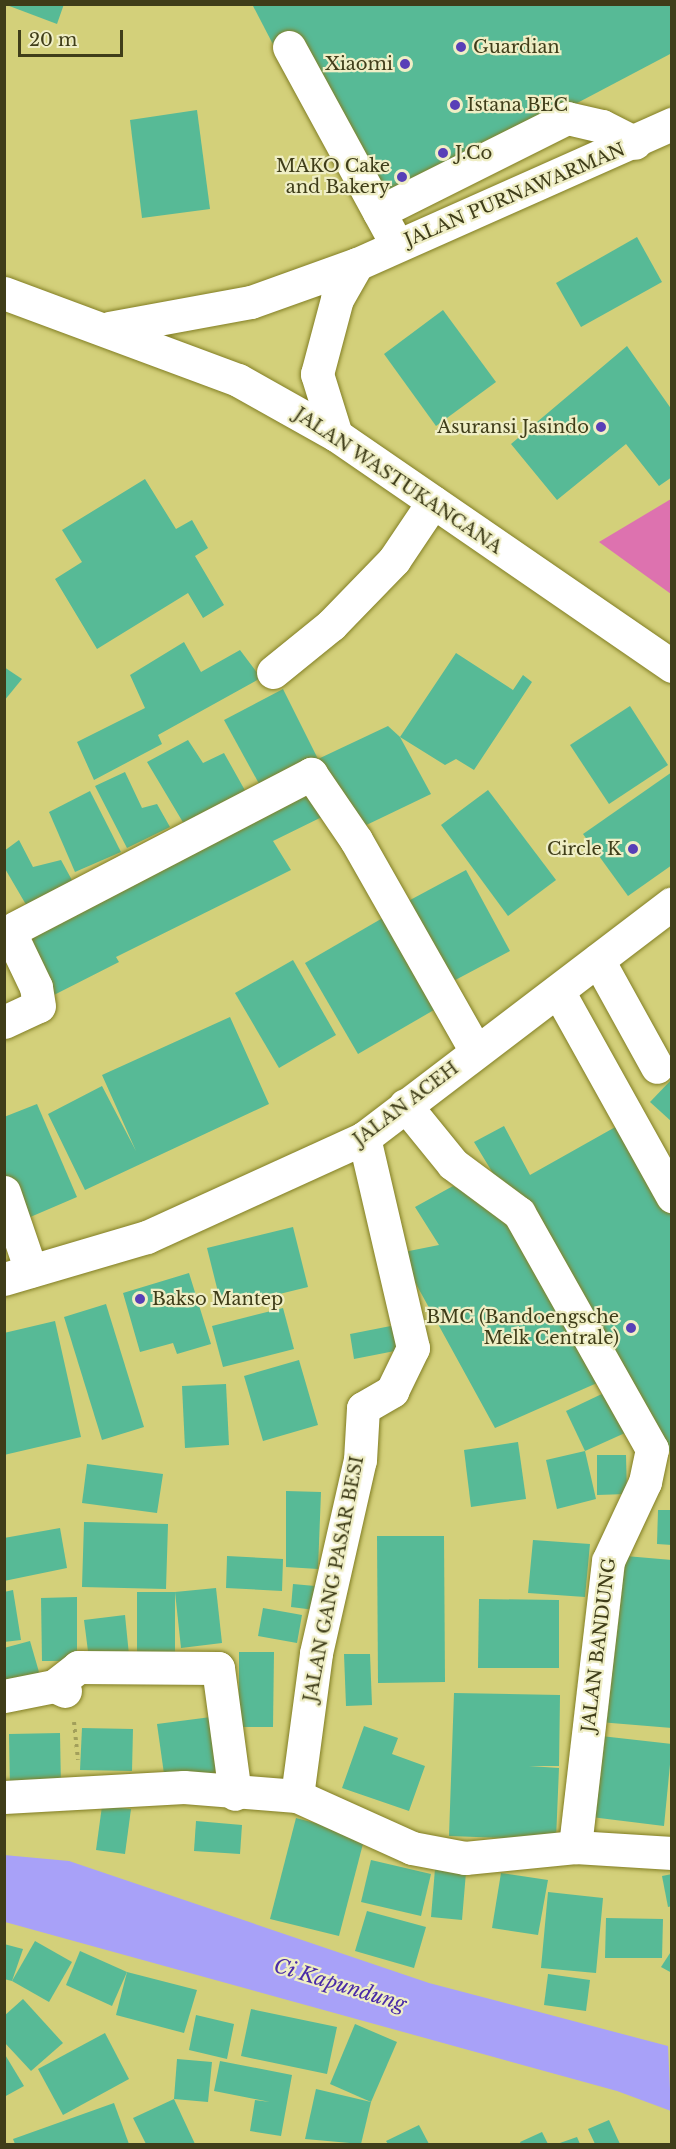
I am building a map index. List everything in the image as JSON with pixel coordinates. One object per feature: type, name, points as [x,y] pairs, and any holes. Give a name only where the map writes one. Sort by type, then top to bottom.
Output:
[{"type":"street","points":[[289,47],[398,246]]},
{"type":"street","points":[[379,212],[567,118],[602,126],[634,143]]},
{"type":"street","name":"JALAN PURNAWARMAN","points":[[109,328],[251,302],[357,264],[634,143],[672,124]]},
{"type":"street","points":[[336,435],[317,374],[334,308],[357,264]]},
{"type":"street","name":"JALAN WASTUKANCANA","points":[[4,293],[109,328],[238,380],[336,435],[672,666]]},
{"type":"street","points":[[273,672],[331,625],[394,560],[433,502]]},
{"type":"street","points":[[4,1022],[39,1006],[36,987],[12,937],[15,928],[311,774],[356,840],[476,1051]]},
{"type":"street","name":"JALAN ACEH","points":[[18,1275],[147,1238],[364,1138],[672,903]]},
{"type":"street","points":[[598,960],[657,1067]]},
{"type":"street","points":[[558,991],[672,1196]]},
{"type":"street","name":"JALAN BANDUNG","points":[[405,1105],[453,1164],[519,1213],[652,1449],[645,1482],[615,1536],[608,1561],[575,1847]]},
{"type":"street","name":"JALAN GANG PASAR BESI","points":[[297,1796],[316,1653],[360,1460],[363,1408],[392,1391],[413,1348],[364,1138]]},
{"type":"street","points":[[4,1192],[18,1275]]},
{"type":"street","points":[[4,1696],[64,1697],[78,1667],[212,1665],[222,1674],[235,1794]]},
{"type":"street","points":[[4,1797],[184,1787],[235,1794],[297,1796],[412,1848],[465,1857],[575,1847],[672,1853]]},
{"type":"path","points":[[64,1697],[81,1794]]},
{"type":"shaded area","points":[[671,499],[671,594],[599,542]]},
{"type":"water","name":"Ci Kapundung","points":[[4,1855],[69,1861],[429,1983],[668,2046],[671,2111],[617,2091],[5,1922]]},
{"type":"building","points":[[4,4],[64,4],[57,24]]},
{"type":"building","name":"Istana BEC","points":[[252,4],[672,4],[672,53],[388,203],[278,54]]},
{"type":"building","points":[[197,110],[210,209],[142,218],[130,120]]},
{"type":"building","points":[[637,237],[662,282],[581,327],[556,283]]},
{"type":"building","points":[[443,310],[496,382],[436,426],[384,354]]},
{"type":"building","name":"Asuransi Jasindo","points":[[627,346],[672,410],[672,477],[659,486],[626,444],[557,500],[511,444]]},
{"type":"building","points":[[145,479],[176,529],[192,520],[208,548],[195,556],[224,605],[203,618],[188,593],[97,649],[55,579],[82,562],[62,530]]},
{"type":"building","points":[[184,642],[201,672],[240,650],[261,678],[158,735],[162,744],[94,780],[77,742],[145,708],[130,675]]},
{"type":"building","points":[[456,653],[513,690],[523,675],[532,682],[474,770],[456,759],[445,765],[400,737]]},
{"type":"building","points":[[4,667],[22,679],[4,701]]},
{"type":"building","points":[[283,689],[318,759],[263,791],[224,720]]},
{"type":"building","points":[[630,706],[668,765],[609,804],[570,745]]},
{"type":"building","points":[[388,726],[400,737],[431,794],[356,830],[318,759]]},
{"type":"building","points":[[188,740],[203,763],[224,753],[247,794],[184,824],[147,762]]},
{"type":"building","points":[[125,772],[142,808],[157,804],[170,827],[127,848],[95,786]]},
{"type":"building","name":"Circle K","points":[[672,772],[672,865],[628,896],[583,834]]},
{"type":"building","points":[[310,779],[328,814],[273,841],[291,870],[116,957],[119,962],[50,997],[18,936],[130,870],[137,884]]},
{"type":"building","points":[[488,790],[556,880],[508,916],[441,825]]},
{"type":"building","points":[[90,791],[121,852],[75,872],[49,812]]},
{"type":"building","points":[[19,840],[33,867],[61,860],[73,882],[28,908],[4,867],[4,851]]},
{"type":"building","points":[[466,870],[510,951],[444,986],[399,906]]},
{"type":"building","points":[[393,912],[446,1003],[358,1054],[305,963]]},
{"type":"building","points":[[293,960],[336,1035],[279,1068],[235,993]]},
{"type":"building","points":[[230,1017],[269,1104],[85,1190],[48,1114],[102,1086],[136,1151],[102,1075]]},
{"type":"building","points":[[672,1079],[672,1122],[650,1102]]},
{"type":"building","points":[[37,1104],[77,1197],[21,1221],[4,1183],[4,1117]]},
{"type":"building","name":"BMC (Bandoengsche Melk Centrale)","points":[[626,1121],[672,1201],[672,1450],[663,1455],[474,1142],[504,1126],[530,1175]]},
{"type":"building","points":[[453,1186],[502,1209],[597,1383],[495,1428],[399,1253],[439,1245],[415,1207]]},
{"type":"building","points":[[293,1227],[308,1287],[222,1308],[207,1248]]},
{"type":"building","points":[[189,1273],[211,1344],[177,1354],[173,1343],[140,1352],[123,1293]]},
{"type":"building","points":[[106,1304],[144,1427],[102,1440],[64,1317]]},
{"type":"building","points":[[283,1308],[294,1349],[223,1367],[212,1326]]},
{"type":"building","points":[[55,1321],[81,1437],[4,1455],[4,1333]]},
{"type":"building","points":[[401,1324],[405,1349],[354,1359],[350,1334]]},
{"type":"building","points":[[299,1360],[318,1425],[263,1441],[244,1376]]},
{"type":"building","points":[[226,1384],[229,1445],[185,1448],[182,1386]]},
{"type":"building","points":[[606,1392],[625,1433],[585,1451],[566,1411]]},
{"type":"building","points":[[518,1442],[526,1499],[471,1507],[464,1450]]},
{"type":"building","points":[[585,1451],[596,1499],[557,1509],[546,1460]]},
{"type":"building","points":[[597,1455],[626,1455],[627,1494],[597,1495]]},
{"type":"building","points":[[87,1464],[163,1474],[157,1513],[82,1503]]},
{"type":"building","points":[[286,1491],[321,1492],[318,1569],[286,1567]]},
{"type":"building","points":[[658,1510],[672,1510],[672,1545],[657,1544]]},
{"type":"building","points":[[84,1522],[168,1524],[166,1589],[82,1587]]},
{"type":"building","points":[[60,1528],[67,1568],[4,1581],[4,1538]]},
{"type":"building","points":[[377,1536],[444,1536],[445,1682],[378,1683]]},
{"type":"building","points":[[533,1540],[590,1544],[585,1597],[528,1593]]},
{"type":"building","points":[[614,1555],[672,1560],[672,1728],[599,1722]]},
{"type":"building","points":[[227,1556],[283,1559],[282,1591],[226,1588]]},
{"type":"building","points":[[293,1584],[326,1587],[323,1611],[291,1607]]},
{"type":"building","points":[[216,1588],[222,1643],[181,1648],[175,1592]]},
{"type":"building","points":[[13,1590],[21,1640],[4,1642],[4,1592]]},
{"type":"building","points":[[137,1592],[175,1592],[175,1654],[137,1654]]},
{"type":"building","points":[[77,1597],[77,1661],[42,1661],[41,1598]]},
{"type":"building","points":[[479,1599],[559,1600],[559,1668],[478,1668]]},
{"type":"building","points":[[263,1608],[302,1615],[297,1643],[258,1636]]},
{"type":"building","points":[[125,1615],[129,1655],[89,1659],[84,1620]]},
{"type":"building","points":[[30,1641],[41,1679],[4,1689],[4,1648]]},
{"type":"building","points":[[239,1652],[274,1652],[273,1727],[239,1727]]},
{"type":"building","points":[[344,1654],[370,1654],[372,1705],[346,1706]]},
{"type":"building","points":[[454,1693],[560,1695],[559,1766],[529,1766],[559,1768],[556,1840],[449,1836]]},
{"type":"building","points":[[211,1717],[218,1774],[165,1781],[157,1724]]},
{"type":"building","points":[[364,1726],[398,1738],[392,1754],[425,1766],[409,1811],[342,1788]]},
{"type":"building","points":[[82,1728],[133,1729],[132,1771],[80,1770]]},
{"type":"building","points":[[60,1733],[61,1787],[10,1788],[9,1734]]},
{"type":"building","points":[[601,1736],[672,1744],[664,1826],[591,1817]]},
{"type":"building","points":[[102,1806],[131,1809],[125,1854],[96,1850]]},
{"type":"building","points":[[296,1818],[365,1836],[339,1936],[270,1919]]},
{"type":"building","points":[[196,1821],[242,1825],[240,1854],[194,1851]]},
{"type":"building","points":[[371,1860],[431,1874],[421,1916],[361,1902]]},
{"type":"building","points":[[435,1869],[466,1872],[462,1920],[431,1917]]},
{"type":"building","points":[[501,1873],[548,1880],[538,1935],[492,1928]]},
{"type":"building","points":[[672,1874],[672,1906],[668,1907],[662,1876]]},
{"type":"building","points":[[548,1892],[603,1898],[596,1973],[541,1968]]},
{"type":"building","points":[[367,1911],[426,1927],[414,1968],[355,1951]]},
{"type":"building","points":[[606,1918],[663,1919],[662,1958],[605,1958]]},
{"type":"building","points":[[35,1941],[72,1962],[49,2002],[12,1981]]},
{"type":"building","points":[[4,1944],[23,1949],[12,1981],[4,1979]]},
{"type":"building","points":[[672,1950],[672,1973],[661,1967]]},
{"type":"building","points":[[80,1951],[127,1972],[112,2006],[66,1985]]},
{"type":"building","points":[[127,1972],[197,1990],[184,2033],[116,2015]]},
{"type":"building","points":[[548,1974],[590,1980],[586,2011],[544,2005]]},
{"type":"building","points":[[23,1999],[63,2043],[31,2071],[4,2042],[4,2016]]},
{"type":"building","points":[[251,2009],[337,2027],[327,2074],[241,2056]]},
{"type":"building","points":[[196,2015],[234,2024],[227,2059],[189,2050]]},
{"type":"building","points":[[355,2024],[397,2042],[371,2102],[330,2084]]},
{"type":"building","points":[[105,2033],[129,2079],[63,2115],[38,2069]]},
{"type":"building","points":[[4,2053],[24,2086],[4,2097]]},
{"type":"building","points":[[177,2059],[212,2062],[208,2102],[174,2099]]},
{"type":"building","points":[[220,2061],[292,2075],[281,2136],[250,2131],[255,2100],[270,2102],[214,2091]]},
{"type":"building","points":[[316,2089],[371,2102],[361,2144],[305,2139]]},
{"type":"building","points":[[174,2099],[195,2144],[146,2144],[133,2118]]},
{"type":"building","points":[[114,2103],[129,2144],[15,2144],[13,2139]]},
{"type":"building","points":[[609,2120],[620,2144],[595,2144],[588,2129]]},
{"type":"building","points":[[419,2125],[429,2144],[388,2144],[386,2141]]},
{"type":"building","points":[[542,2132],[548,2144],[521,2144],[520,2142]]},
{"type":"building","points":[[577,2137],[580,2144],[557,2144]]},
{"type":"place","name":"Guardian","points":[[461,47]]},
{"type":"place","name":"Xiaomi","points":[[405,64]]},
{"type":"place","name":"Istana BEC","points":[[455,105]]},
{"type":"place","name":"J.Co","points":[[443,153]]},
{"type":"place","name":"MAKO Cake and Bakery","points":[[402,177]]},
{"type":"place","name":"Asuransi Jasindo","points":[[601,427]]},
{"type":"place","name":"Circle K","points":[[633,849]]},
{"type":"place","name":"Bakso Mantep","points":[[140,1299]]},
{"type":"place","name":"BMC (Bandoengsche Melk Centrale)","points":[[631,1328]]}]
